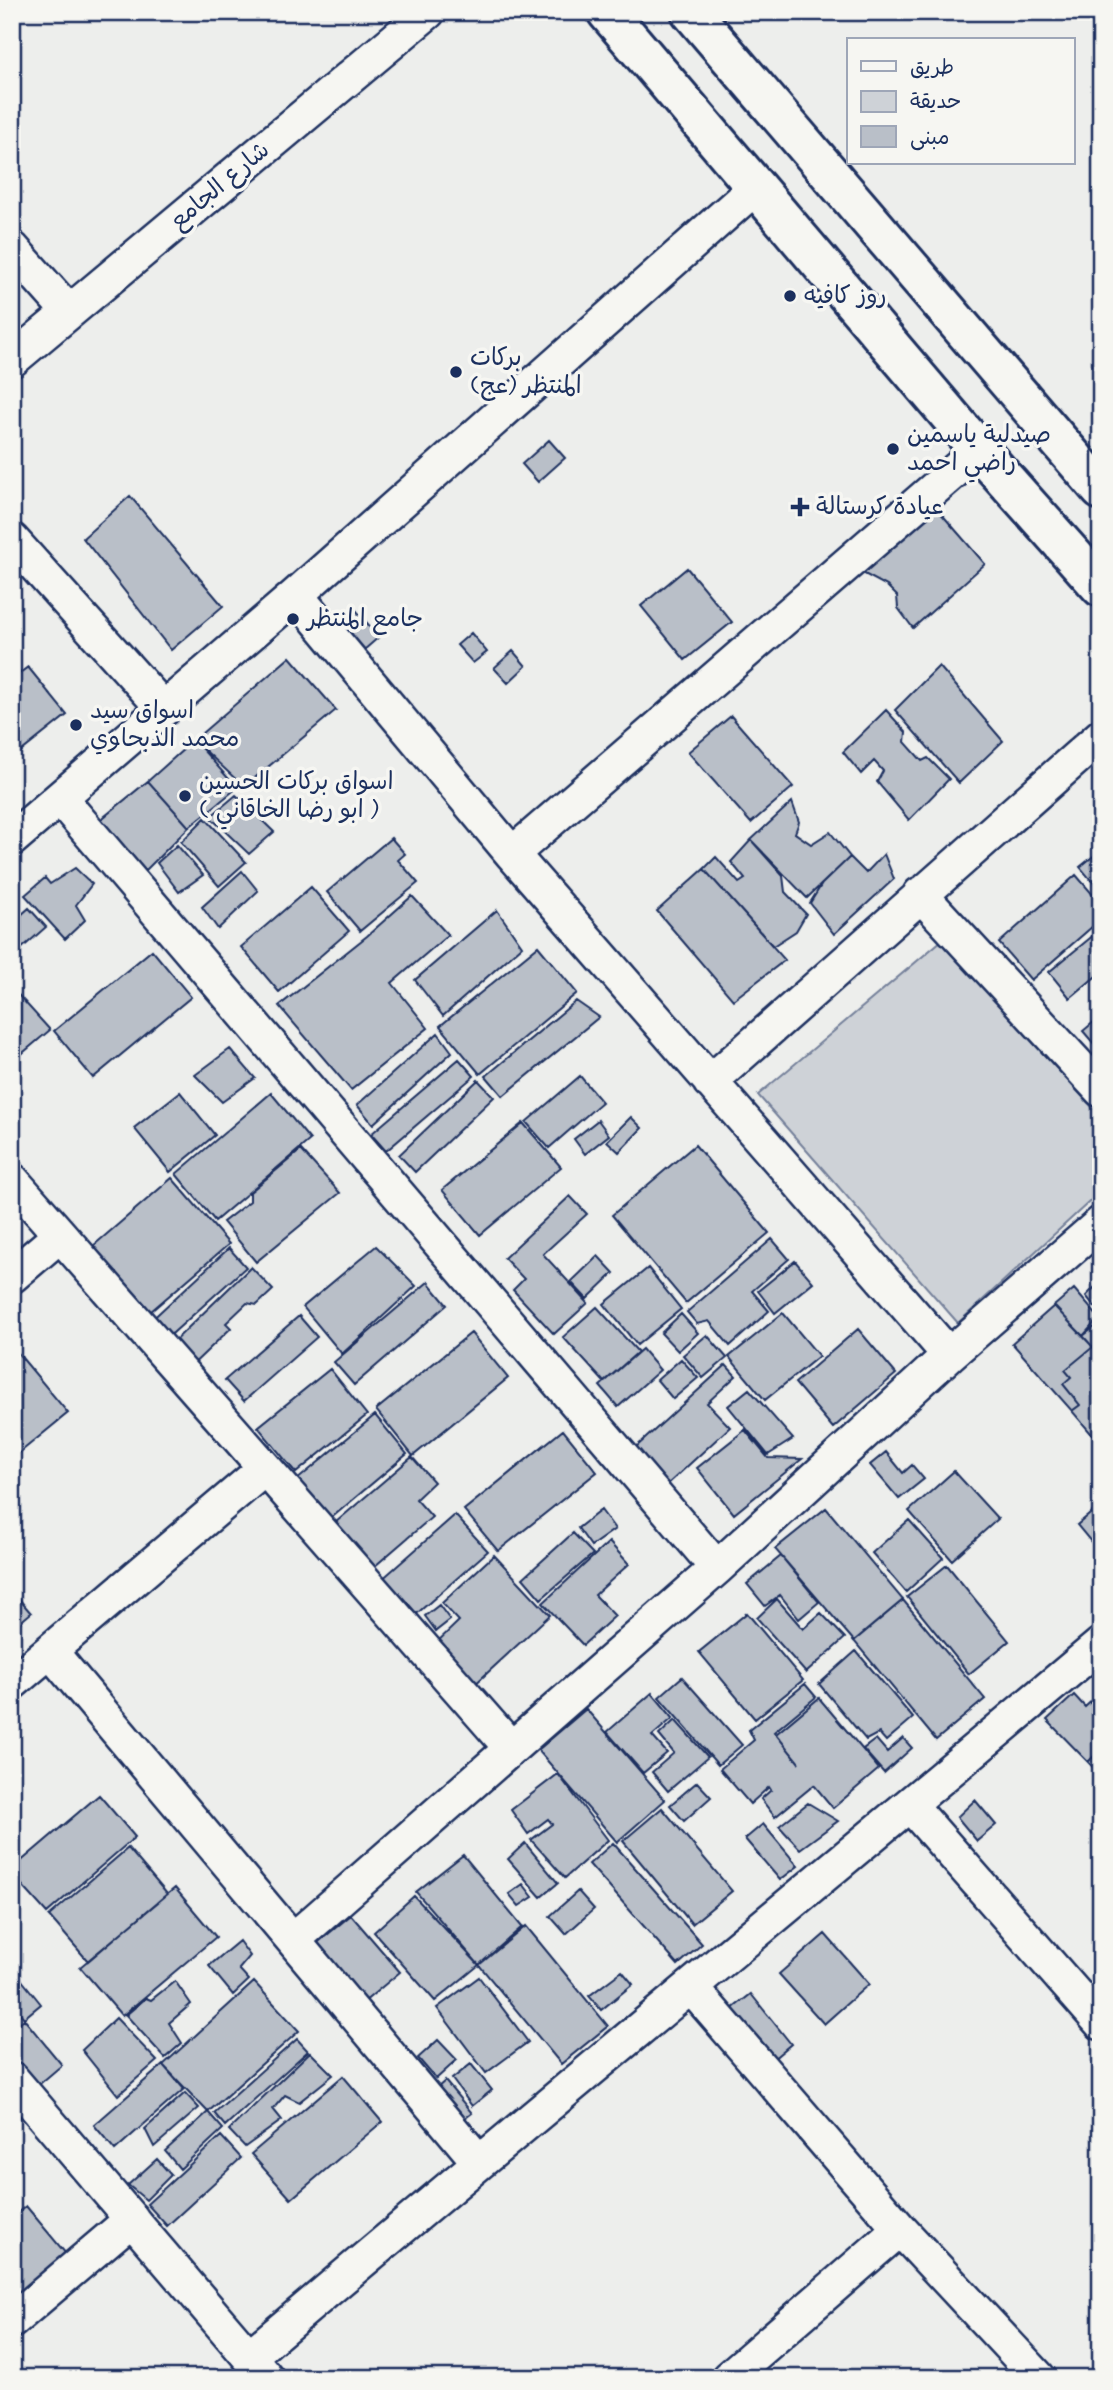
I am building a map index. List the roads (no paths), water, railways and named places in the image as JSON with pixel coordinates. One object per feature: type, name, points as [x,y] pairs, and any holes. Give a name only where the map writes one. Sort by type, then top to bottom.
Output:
[{"type":"street","name":"شارع الجامع","points":[[12,360],[428,12]]},
{"type":"street","points":[[607,12],[979,450],[1101,587]]},
{"type":"street","points":[[691,12],[1101,490]]},
{"type":"street","points":[[12,839],[296,595],[756,187]]},
{"type":"street","points":[[12,248],[69,312]]},
{"type":"street","points":[[512,854],[979,450]]},
{"type":"street","points":[[12,540],[164,709]]},
{"type":"street","points":[[296,595],[512,854],[949,1355]]},
{"type":"street","points":[[710,1082],[1101,736]]},
{"type":"street","points":[[60,799],[717,1568]]},
{"type":"street","points":[[920,894],[1101,1090]]},
{"type":"street","points":[[12,1180],[511,1748]]},
{"type":"street","points":[[293,1940],[717,1568],[949,1355],[1101,1223]]},
{"type":"street","points":[[12,1276],[60,1236]]},
{"type":"street","points":[[12,1683],[264,1469]]},
{"type":"street","points":[[12,2079],[258,2367],[479,2162],[692,1988],[1101,1644]]},
{"type":"street","points":[[51,1652],[479,2162]]},
{"type":"street","points":[[910,1805],[1101,2023]]},
{"type":"street","points":[[692,1988],[900,2229],[1039,2378]]},
{"type":"street","points":[[12,2321],[132,2219]]},
{"type":"street","points":[[728,2378],[900,2229]]},
{"type":"place","name":"روز كافيه","points":[[790,296]]},
{"type":"place","name":"بركات المنتظر (عج)","points":[[456,372]]},
{"type":"place","name":"صيدلية ياسمين راضي احمد","points":[[893,449]]},
{"type":"place","name":"عيادة كرستالة","points":[[800,507]]},
{"type":"place","name":"جامع المنتظر","points":[[293,619]]},
{"type":"place","name":"اسواق سيد محمد الذبحاوي","points":[[76,725]]},
{"type":"place","name":"اسواق بركات الحسين ( ابو رضا الخاقاني )","points":[[185,796]]}]
